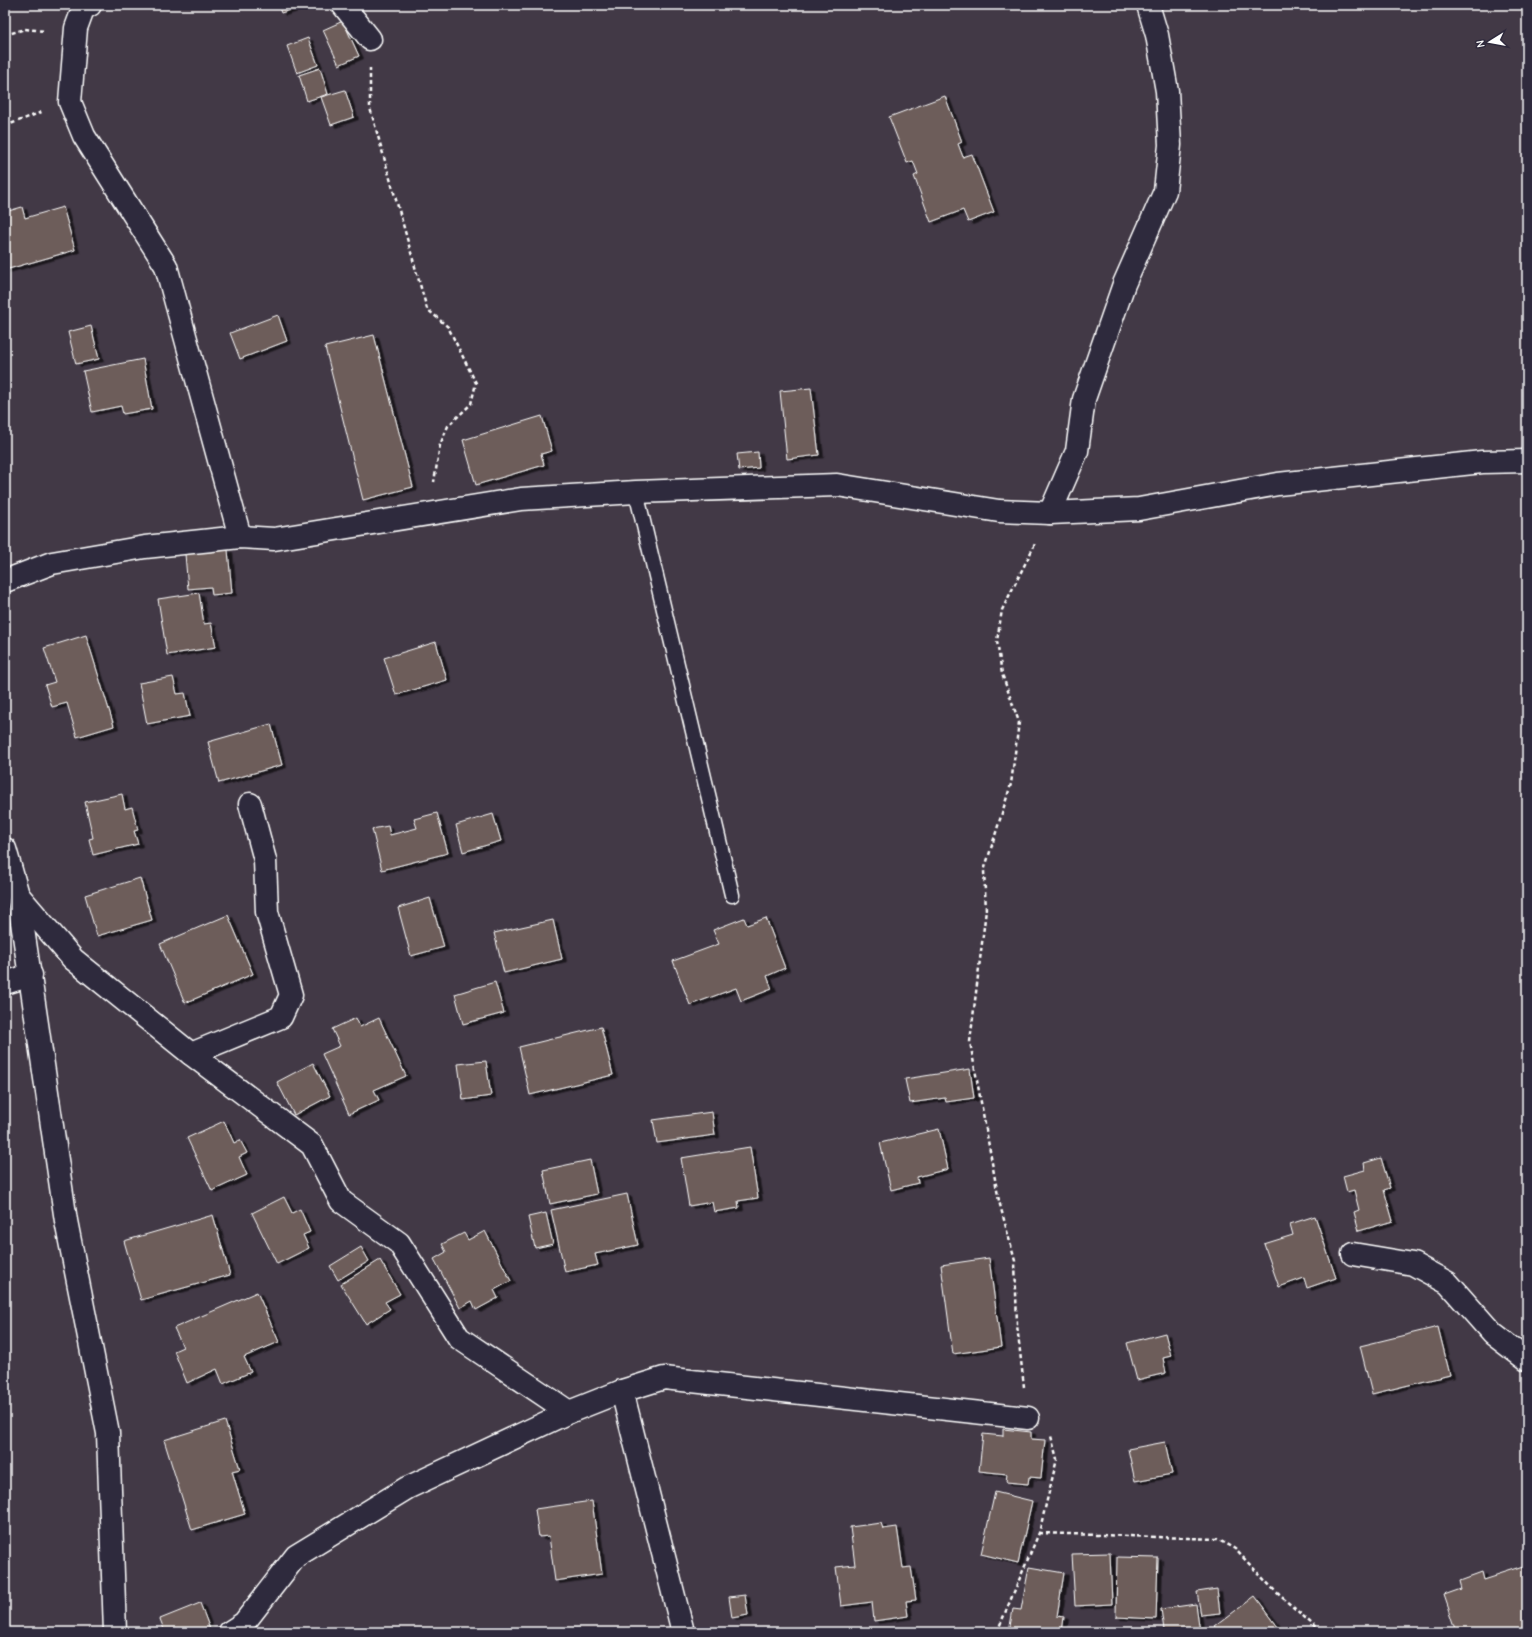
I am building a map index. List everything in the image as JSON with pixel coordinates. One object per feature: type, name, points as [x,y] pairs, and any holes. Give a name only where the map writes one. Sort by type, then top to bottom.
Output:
[{"type":"street","points":[[90,5],[82,9],[76,28],[70,102],[84,136],[166,266],[240,537]]},
{"type":"street","points":[[343,5],[370,39]]},
{"type":"street","points":[[1050,513],[1077,451],[1084,399],[1124,284],[1165,190],[1170,145],[1167,91],[1157,35],[1148,5]]},
{"type":"street","points":[[5,581],[52,563],[145,547],[240,537],[274,539],[521,499],[636,492],[837,485],[999,511],[1050,513],[1139,508],[1278,484],[1482,462],[1527,461]]},
{"type":"street","points":[[191,1054],[281,1017],[291,995],[267,912],[266,860],[250,804]]},
{"type":"street","points":[[5,849],[18,895],[66,1220],[108,1433],[115,1632]]},
{"type":"street","points":[[18,895],[73,959],[191,1054],[312,1145],[341,1201],[399,1243],[459,1338],[569,1412]]},
{"type":"street","points":[[5,983],[31,975]]},
{"type":"street","points":[[1353,1254],[1413,1264],[1448,1283],[1493,1334],[1527,1360]]},
{"type":"street","points":[[230,1632],[244,1623],[296,1556],[408,1488],[569,1412],[622,1391],[664,1378],[1028,1418]]},
{"type":"street","points":[[622,1391],[683,1632]]},
{"type":"lane","points":[[636,492],[732,895]]},
{"type":"path","points":[[5,35],[25,29],[65,33],[76,28]]},
{"type":"path","points":[[370,39],[370,108],[427,308],[448,327],[476,383],[471,404],[448,426],[440,444],[430,513]]},
{"type":"path","points":[[5,126],[70,102]]},
{"type":"path","points":[[997,1632],[1039,1533],[1057,1459],[1050,1434],[1028,1418],[1017,1325],[1016,1262],[999,1201],[970,1042],[986,910],[984,871],[1011,784],[1019,722],[1002,674],[997,641],[1002,610],[1050,513]]},
{"type":"path","points":[[1039,1533],[1217,1539],[1235,1549],[1275,1591],[1321,1632]]},
{"type":"building","points":[[278,5],[306,5],[281,13]]},
{"type":"building","points":[[343,21],[359,56],[339,65],[323,30]]},
{"type":"building","points":[[308,38],[318,65],[297,73],[287,46]]},
{"type":"building","points":[[320,68],[328,94],[307,101],[299,75]]},
{"type":"building","points":[[345,90],[354,117],[331,125],[321,97]]},
{"type":"building","points":[[945,96],[962,142],[958,144],[963,157],[972,154],[994,212],[968,222],[963,210],[931,222],[914,176],[918,174],[913,161],[907,163],[889,117]]},
{"type":"building","points":[[22,207],[25,218],[63,207],[75,250],[5,270],[5,212]]},
{"type":"building","points":[[278,315],[287,341],[240,359],[230,333]]},
{"type":"building","points":[[91,326],[99,359],[76,364],[68,332]]},
{"type":"building","points":[[374,335],[413,487],[363,500],[325,347]]},
{"type":"building","points":[[143,359],[152,409],[123,414],[121,406],[92,412],[83,371]]},
{"type":"building","points":[[811,388],[819,455],[787,459],[780,391]]},
{"type":"building","points":[[542,416],[552,451],[541,454],[544,465],[476,485],[463,440]]},
{"type":"building","points":[[758,452],[759,468],[739,470],[737,454]]},
{"type":"building","points":[[228,550],[232,593],[212,595],[211,587],[188,589],[185,554]]},
{"type":"building","points":[[199,593],[204,624],[211,623],[216,647],[167,655],[158,599]]},
{"type":"building","points":[[86,635],[114,726],[77,737],[67,703],[52,707],[45,685],[55,682],[44,648]]},
{"type":"building","points":[[436,642],[447,680],[396,695],[384,658]]},
{"type":"building","points":[[173,677],[177,694],[185,693],[190,716],[147,724],[139,683]]},
{"type":"building","points":[[271,724],[282,765],[219,783],[208,742]]},
{"type":"building","points":[[122,794],[125,809],[132,807],[138,830],[134,831],[138,844],[93,855],[89,839],[93,838],[85,802]]},
{"type":"building","points":[[437,813],[448,853],[382,870],[372,829],[388,826],[390,835],[417,828],[414,819]]},
{"type":"building","points":[[493,814],[501,841],[463,852],[456,825]]},
{"type":"building","points":[[140,878],[152,920],[97,936],[85,895]]},
{"type":"building","points":[[430,898],[444,947],[411,956],[398,908]]},
{"type":"building","points":[[228,915],[253,974],[185,1003],[160,944]]},
{"type":"building","points":[[744,918],[747,925],[766,918],[785,968],[767,976],[772,989],[741,1001],[736,988],[690,1005],[673,961],[719,944],[713,930]]},
{"type":"building","points":[[553,920],[562,959],[504,973],[494,933]]},
{"type":"building","points":[[495,982],[504,1013],[463,1024],[455,994]]},
{"type":"building","points":[[356,1018],[360,1027],[379,1018],[406,1076],[374,1090],[379,1100],[349,1114],[322,1054],[340,1046],[332,1029]]},
{"type":"building","points":[[601,1027],[613,1075],[530,1095],[519,1047]]},
{"type":"building","points":[[486,1061],[491,1096],[463,1100],[458,1064]]},
{"type":"building","points":[[313,1063],[330,1096],[294,1115],[277,1082]]},
{"type":"building","points":[[970,1069],[974,1098],[946,1102],[945,1098],[910,1103],[905,1079]]},
{"type":"building","points":[[712,1112],[715,1135],[657,1143],[653,1120]]},
{"type":"building","points":[[224,1121],[234,1143],[240,1140],[247,1153],[239,1157],[247,1175],[212,1191],[187,1138]]},
{"type":"building","points":[[939,1129],[948,1169],[917,1177],[918,1183],[891,1190],[880,1143]]},
{"type":"building","points":[[750,1147],[758,1198],[738,1201],[739,1208],[714,1212],[712,1202],[689,1206],[681,1158]]},
{"type":"building","points":[[1381,1158],[1390,1188],[1384,1190],[1393,1221],[1359,1231],[1354,1212],[1359,1210],[1354,1190],[1347,1192],[1343,1176],[1365,1170],[1364,1163]]},
{"type":"building","points":[[590,1160],[597,1194],[550,1204],[543,1170]]},
{"type":"building","points":[[627,1194],[638,1245],[595,1254],[598,1265],[565,1272],[551,1210]]},
{"type":"building","points":[[284,1197],[292,1213],[300,1209],[310,1232],[303,1235],[309,1248],[277,1264],[252,1213]]},
{"type":"building","points":[[546,1213],[553,1244],[535,1248],[528,1217]]},
{"type":"building","points":[[213,1215],[230,1275],[141,1300],[124,1241]]},
{"type":"building","points":[[1315,1216],[1336,1278],[1307,1288],[1304,1278],[1279,1287],[1264,1244],[1293,1235],[1290,1224]]},
{"type":"building","points":[[485,1231],[511,1281],[494,1290],[498,1298],[476,1310],[472,1301],[460,1308],[434,1259],[446,1252],[442,1244],[464,1233],[468,1240]]},
{"type":"building","points":[[361,1247],[369,1261],[338,1280],[330,1266]]},
{"type":"building","points":[[989,1258],[1001,1347],[953,1354],[941,1265]]},
{"type":"building","points":[[380,1260],[400,1294],[385,1302],[390,1309],[366,1324],[341,1284]]},
{"type":"building","points":[[257,1292],[279,1342],[244,1357],[251,1372],[223,1384],[217,1369],[187,1383],[174,1351],[183,1347],[174,1328]]},
{"type":"building","points":[[1438,1327],[1450,1375],[1372,1394],[1360,1346]]},
{"type":"building","points":[[1165,1333],[1171,1356],[1163,1358],[1166,1373],[1137,1380],[1127,1343]]},
{"type":"building","points":[[225,1421],[240,1469],[232,1471],[245,1514],[192,1530],[164,1440]]},
{"type":"building","points":[[1003,1429],[1031,1432],[1031,1439],[1045,1440],[1041,1478],[1029,1477],[1028,1484],[1006,1482],[1007,1474],[979,1471],[983,1434],[1003,1436]]},
{"type":"building","points":[[1165,1442],[1172,1474],[1135,1481],[1128,1449]]},
{"type":"building","points":[[995,1492],[1032,1501],[1018,1563],[981,1554]]},
{"type":"building","points":[[592,1501],[602,1574],[555,1581],[549,1536],[539,1537],[535,1509]]},
{"type":"building","points":[[881,1523],[883,1529],[897,1527],[903,1568],[911,1567],[916,1600],[906,1601],[908,1616],[874,1621],[872,1602],[841,1606],[836,1567],[855,1565],[850,1527]]},
{"type":"building","points":[[1110,1553],[1112,1604],[1075,1606],[1072,1554]]},
{"type":"building","points":[[1117,1557],[1158,1558],[1156,1619],[1116,1617]]},
{"type":"building","points":[[1029,1567],[1064,1573],[1057,1616],[1064,1617],[1062,1632],[1009,1632],[1013,1609],[1021,1610]]},
{"type":"building","points":[[1523,1567],[1527,1580],[1527,1626],[1511,1632],[1457,1632],[1444,1594],[1461,1588],[1459,1580],[1481,1572],[1483,1580]]},
{"type":"building","points":[[1217,1589],[1220,1613],[1201,1615],[1197,1592]]},
{"type":"building","points":[[745,1595],[748,1615],[732,1618],[729,1597]]},
{"type":"building","points":[[1255,1596],[1281,1631],[1220,1632],[1215,1626]]},
{"type":"building","points":[[200,1603],[211,1632],[165,1632],[160,1619]]},
{"type":"building","points":[[1196,1604],[1200,1632],[1153,1632],[1164,1630],[1161,1609]]},
{"type":"building","points":[[525,1629],[578,1629],[578,1632],[525,1632]]}]
